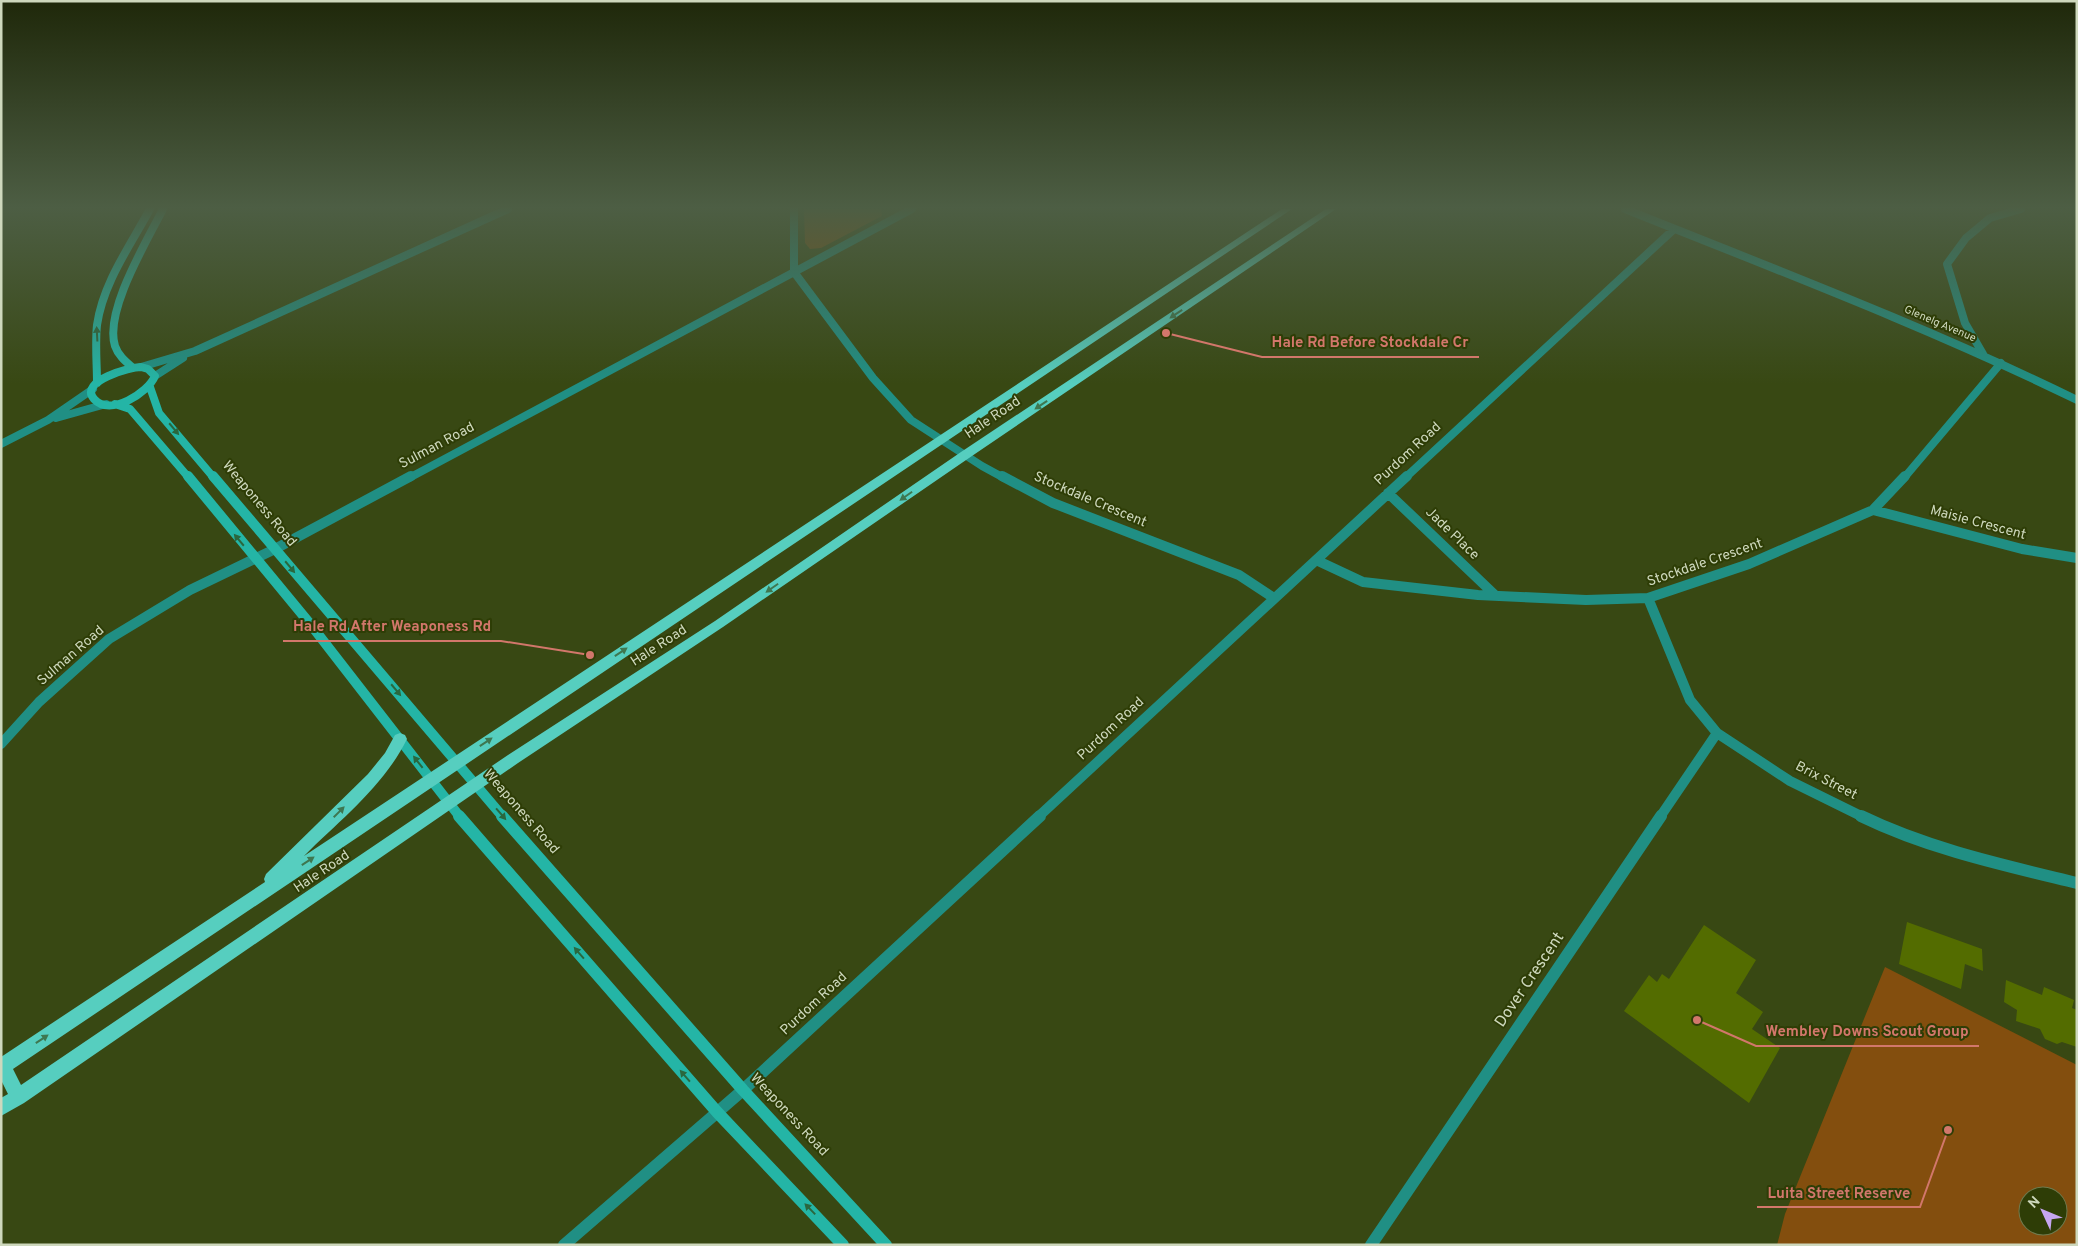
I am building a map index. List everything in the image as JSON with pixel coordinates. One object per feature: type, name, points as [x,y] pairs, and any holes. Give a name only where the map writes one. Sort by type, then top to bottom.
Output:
[{"type":"main road","points":[[119,267],[106,291],[97,325],[93,399],[130,409],[141,420],[311,625],[449,803],[717,1112],[843,1245]]},
{"type":"main road","points":[[135,267],[122,292],[114,325],[113,342],[117,353],[137,367]]},
{"type":"main road","name":"Hale Road","points":[[2,1066],[1200,267]]},
{"type":"main road","name":"Hale Road","points":[[1,1108],[449,803],[719,624],[965,455],[1245,267]]},
{"type":"main road","points":[[95,386],[113,373],[137,367],[148,369],[156,376],[150,387],[135,398],[110,404]]},
{"type":"main road","name":"Weaponess Road","points":[[150,387],[160,413],[476,785],[743,1090],[886,1245]]},
{"type":"main road","points":[[124,984],[266,884],[373,778],[390,757],[400,739]]},
{"type":"main road","points":[[2,1066],[18,1097]]},
{"type":"street","points":[[137,367],[195,350],[379,267]]},
{"type":"street","points":[[794,267],[794,272]]},
{"type":"street","name":"Sulman Road","points":[[1,744],[39,702],[110,639],[190,590],[275,549],[803,267]]},
{"type":"street","name":"Purdom Road","points":[[564,1245],[743,1090],[1634,267]]},
{"type":"street","name":"Glenelg Avenue","points":[[1771,267],[1856,300],[2002,363],[2077,400]]},
{"type":"street","points":[[1948,267],[1958,304],[1971,339],[1983,355]]},
{"type":"street","name":"Stockdale Crescent","points":[[794,272],[873,378],[911,420],[965,455],[1053,503],[1239,575],[1274,598]]},
{"type":"street","points":[[156,376],[195,350]]},
{"type":"street","name":"Stockdale Crescent","points":[[1316,560],[1363,582],[1496,596],[1586,600],[1648,598],[1749,564],[1873,510],[1912,470],[2002,363]]},
{"type":"street","points":[[1,444],[48,420],[95,386]]},
{"type":"street","points":[[48,420],[110,404]]},
{"type":"street","name":"Jade Place","points":[[1388,493],[1496,596]]},
{"type":"street","name":"Maisie Crescent","points":[[1873,510],[2022,549],[2077,558]]},
{"type":"street","name":"Brix Street","points":[[1648,598],[1690,700],[1717,734],[1790,781],[1882,826],[1964,856],[2077,884]]},
{"type":"street","name":"Dover Crescent","points":[[1371,1245],[1717,734]]},
{"type":"shaded area","points":[[1885,967],[2077,1065],[2077,1245],[1777,1245],[1785,1214]]},
{"type":"building","points":[[1907,922],[1982,949],[1983,971],[1965,964],[1961,989],[1899,964]]},
{"type":"building","points":[[1704,925],[1756,960],[1736,993],[1763,1012],[1752,1029],[1780,1048],[1749,1103],[1624,1011],[1649,975],[1657,982],[1662,974],[1669,979]]},
{"type":"building","points":[[2006,980],[2042,995],[2044,987],[2074,1000],[2072,1008],[2077,1010],[2077,1047],[2062,1042],[2057,1044],[2045,1039],[2040,1029],[2016,1021],[2017,1010],[2004,1002]]},
{"type":"place","name":"Hale Rd Before Stockdale Cr","points":[[1166,333]]},
{"type":"place","name":"Hale Rd After Weaponess Rd","points":[[590,655]]},
{"type":"place","name":"Wembley Downs Scout Group","points":[[1697,1020]]},
{"type":"place","name":"Luita Street Reserve","points":[[1948,1130]]}]
